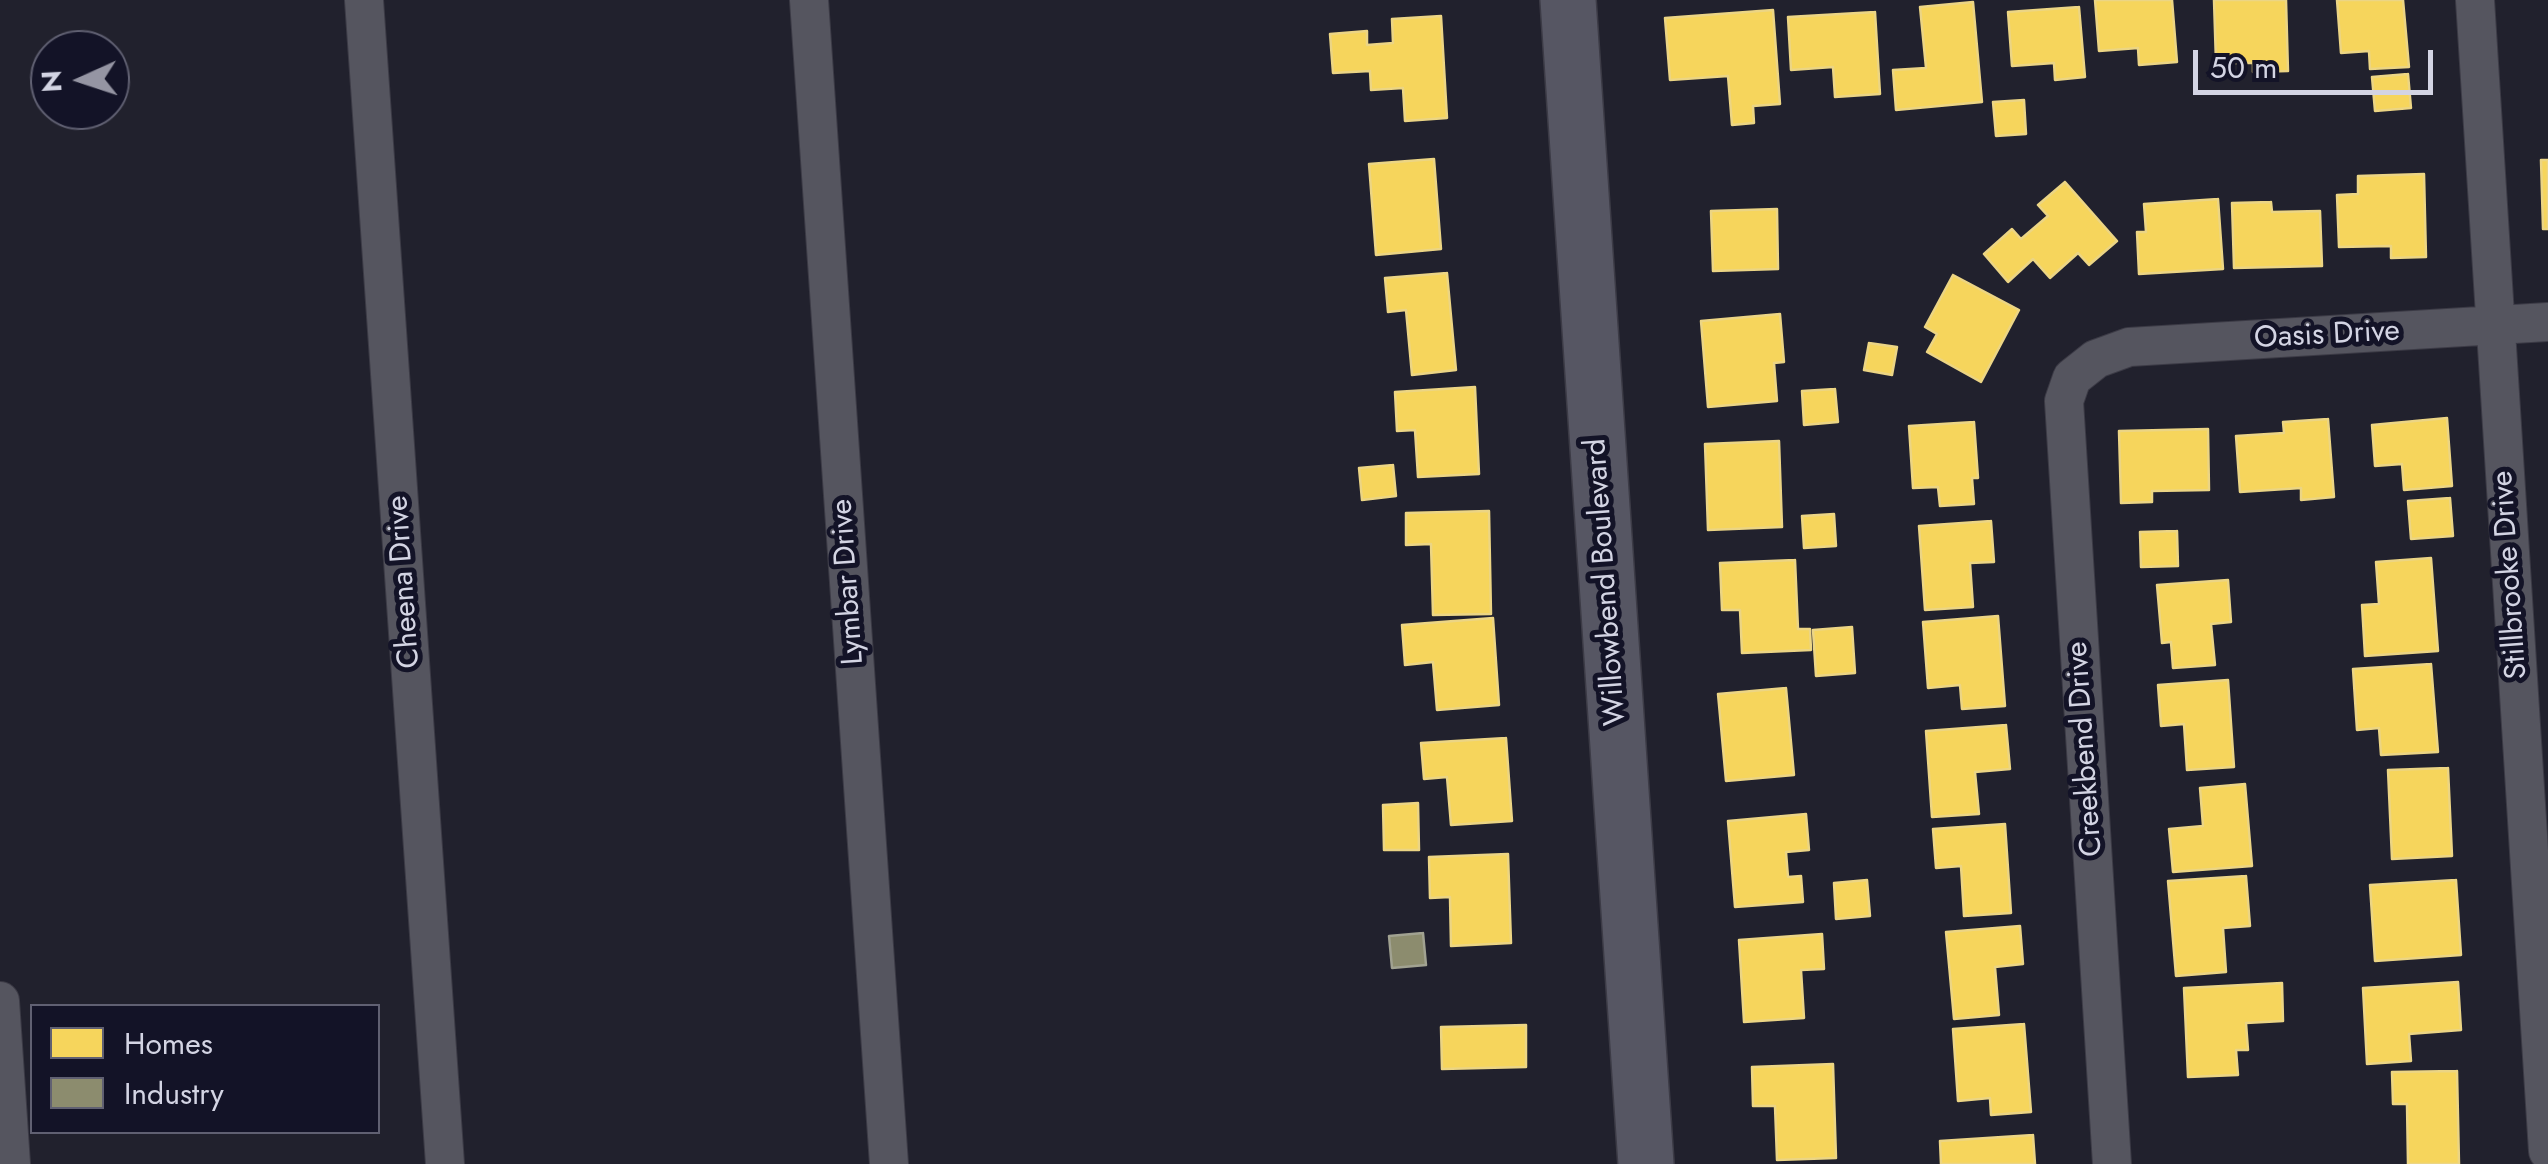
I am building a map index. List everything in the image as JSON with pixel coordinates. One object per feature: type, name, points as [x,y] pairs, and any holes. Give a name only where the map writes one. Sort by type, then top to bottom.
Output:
[{"type":"main road","name":"Willowbend Boulevard","points":[[1568,0],[1646,1164]]},
{"type":"street","name":"Cheena Drive","points":[[364,0],[445,1164]]},
{"type":"street","name":"Lymbar Drive","points":[[808,0],[889,1164]]},
{"type":"street","name":"Stillbrooke Drive","points":[[2475,0],[2548,1150]]},
{"type":"street","name":"Oasis Drive","points":[[2108,355],[2129,347],[2548,322]]},
{"type":"street","name":"Creekbend Drive","points":[[2108,355],[2072,378],[2064,401],[2112,1164]]},
{"type":"street","points":[[0,1000],[11,1164]]},
{"type":"building: Homes","points":[[2095,0],[2172,0],[2177,62],[2139,65],[2138,48],[2099,51]]},
{"type":"building: Homes","points":[[2214,0],[2286,0],[2288,71],[2253,72],[2253,63],[2216,63]]},
{"type":"building: Homes","points":[[2337,0],[2403,0],[2409,67],[2370,69],[2369,51],[2341,53]]},
{"type":"building: Homes","points":[[1973,2],[1982,102],[1896,110],[1893,70],[1926,68],[1920,7]]},
{"type":"building: Homes","points":[[2079,7],[2085,77],[2055,80],[2054,63],[2012,66],[2008,12]]},
{"type":"building: Homes","points":[[1773,10],[1780,104],[1753,106],[1754,123],[1732,125],[1728,76],[1670,80],[1665,18]]},
{"type":"building: Homes","points":[[1875,12],[1880,94],[1835,97],[1833,67],[1791,70],[1788,17]]},
{"type":"building: Homes","points":[[1441,16],[1447,118],[1405,121],[1403,88],[1371,90],[1370,71],[1333,73],[1330,34],[1367,31],[1367,45],[1393,43],[1392,19]]},
{"type":"building: Homes","points":[[2408,74],[2411,108],[2375,111],[2372,77]]},
{"type":"building: Homes","points":[[2024,100],[2026,134],[1996,136],[1993,102]]},
{"type":"building: Homes","points":[[1434,159],[1441,249],[1376,255],[1369,164]]},
{"type":"building: Homes","points":[[2541,160],[2548,160],[2548,229],[2543,229]]},
{"type":"building: Homes","points":[[2424,174],[2426,257],[2391,258],[2391,246],[2339,247],[2337,195],[2358,194],[2358,176]]},
{"type":"building: Homes","points":[[2065,182],[2117,241],[2089,265],[2078,253],[2050,278],[2033,259],[2008,282],[1984,254],[2012,229],[2021,239],[2048,216],[2038,205]]},
{"type":"building: Homes","points":[[2218,199],[2223,269],[2139,274],[2137,232],[2146,232],[2144,204]]},
{"type":"building: Homes","points":[[2271,202],[2272,212],[2320,211],[2322,266],[2234,268],[2232,203]]},
{"type":"building: Homes","points":[[1777,209],[1778,269],[1713,271],[1711,211]]},
{"type":"building: Homes","points":[[1447,273],[1456,370],[1412,375],[1406,310],[1388,312],[1385,278]]},
{"type":"building: Homes","points":[[1953,275],[2019,310],[1981,382],[1927,352],[1937,334],[1925,327]]},
{"type":"building: Homes","points":[[1780,314],[1784,362],[1774,363],[1777,401],[1708,407],[1701,321]]},
{"type":"building: Homes","points":[[1869,343],[1897,347],[1892,375],[1864,370]]},
{"type":"building: Homes","points":[[1475,387],[1479,474],[1418,477],[1415,430],[1397,431],[1395,392]]},
{"type":"building: Homes","points":[[1835,389],[1838,422],[1804,425],[1802,391]]},
{"type":"building: Homes","points":[[2447,418],[2452,486],[2404,490],[2402,464],[2375,466],[2372,425]]},
{"type":"building: Homes","points":[[2328,419],[2334,497],[2301,500],[2301,488],[2240,492],[2236,436],[2284,433],[2283,422]]},
{"type":"building: Homes","points":[[1974,422],[1978,478],[1972,478],[1974,504],[1940,506],[1938,487],[1913,488],[1909,426]]},
{"type":"building: Homes","points":[[2208,429],[2209,490],[2152,491],[2152,502],[2121,503],[2119,431]]},
{"type":"building: Homes","points":[[1779,441],[1782,527],[1708,530],[1705,444]]},
{"type":"building: Homes","points":[[1393,465],[1396,496],[1362,500],[1359,468]]},
{"type":"building: Homes","points":[[2450,498],[2453,536],[2411,539],[2408,501]]},
{"type":"building: Homes","points":[[1489,511],[1491,614],[1433,615],[1431,544],[1406,545],[1406,513]]},
{"type":"building: Homes","points":[[1834,514],[1836,546],[1804,548],[1802,516]]},
{"type":"building: Homes","points":[[1991,521],[1994,562],[1970,563],[1973,607],[1925,610],[1919,526]]},
{"type":"building: Homes","points":[[2177,531],[2178,566],[2141,567],[2140,532]]},
{"type":"building: Homes","points":[[2431,558],[2438,651],[2365,656],[2362,605],[2379,604],[2376,562]]},
{"type":"building: Homes","points":[[1795,560],[1798,629],[1810,629],[1811,650],[1742,653],[1740,610],[1722,610],[1720,563]]},
{"type":"building: Homes","points":[[2228,580],[2231,622],[2211,624],[2215,665],[2173,668],[2171,642],[2162,643],[2157,585]]},
{"type":"building: Homes","points":[[1998,616],[2005,706],[1962,709],[1960,685],[1928,688],[1923,622]]},
{"type":"building: Homes","points":[[1493,618],[1499,705],[1437,710],[1433,662],[1405,665],[1402,625]]},
{"type":"building: Homes","points":[[1852,627],[1855,673],[1816,676],[1813,630]]},
{"type":"building: Homes","points":[[2431,664],[2438,752],[2381,755],[2379,728],[2357,730],[2353,669]]},
{"type":"building: Homes","points":[[2228,680],[2234,767],[2187,770],[2184,724],[2161,726],[2158,685]]},
{"type":"building: Homes","points":[[1786,688],[1794,775],[1726,781],[1718,694]]},
{"type":"building: Homes","points":[[2006,725],[2010,769],[1975,772],[1979,814],[1932,817],[1926,731]]},
{"type":"building: Homes","points":[[1506,738],[1512,821],[1451,825],[1447,777],[1424,779],[1421,743]]},
{"type":"building: Homes","points":[[2448,768],[2452,856],[2392,859],[2388,770]]},
{"type":"building: Homes","points":[[2245,784],[2252,866],[2173,872],[2169,829],[2203,826],[2200,788]]},
{"type":"building: Homes","points":[[1418,803],[1419,850],[1384,850],[1383,805]]},
{"type":"building: Homes","points":[[1806,814],[1809,850],[1786,852],[1788,877],[1801,876],[1803,902],[1735,907],[1728,821]]},
{"type":"building: Homes","points":[[2005,824],[2011,913],[1964,916],[1961,866],[1936,868],[1933,829]]},
{"type":"building: Homes","points":[[1508,854],[1511,943],[1451,946],[1450,897],[1430,898],[1429,857]]},
{"type":"building: Homes","points":[[2246,876],[2250,926],[2223,928],[2226,972],[2176,976],[2168,881]]},
{"type":"building: Homes","points":[[1867,880],[1870,916],[1836,919],[1834,883]]},
{"type":"building: Homes","points":[[2456,880],[2461,955],[2375,961],[2370,885]]},
{"type":"building: Homes","points":[[2020,926],[2023,964],[1995,967],[1999,1015],[1954,1019],[1946,932]]},
{"type":"building: Homes","points":[[1822,934],[1824,969],[1801,970],[1804,1018],[1744,1022],[1739,940]]},
{"type":"building: Homes","points":[[2458,982],[2461,1030],[2409,1034],[2411,1061],[2367,1064],[2363,988]]},
{"type":"building: Homes","points":[[2282,983],[2283,1021],[2246,1023],[2248,1050],[2236,1050],[2238,1075],[2188,1077],[2184,988]]},
{"type":"building: Homes","points":[[2024,1024],[2031,1112],[1991,1115],[1990,1098],[1958,1101],[1953,1029]]},
{"type":"building: Homes","points":[[1526,1025],[1526,1067],[1442,1069],[1441,1027]]},
{"type":"building: Homes","points":[[1833,1064],[1836,1158],[1777,1160],[1775,1106],[1753,1106],[1752,1067]]},
{"type":"building: Homes","points":[[2457,1071],[2459,1164],[2408,1164],[2407,1104],[2393,1104],[2392,1072]]},
{"type":"building: Homes","points":[[2033,1135],[2035,1164],[1941,1164],[1940,1141]]},
{"type":"building: Industry","points":[[1423,933],[1426,965],[1392,968],[1389,936]]}]
